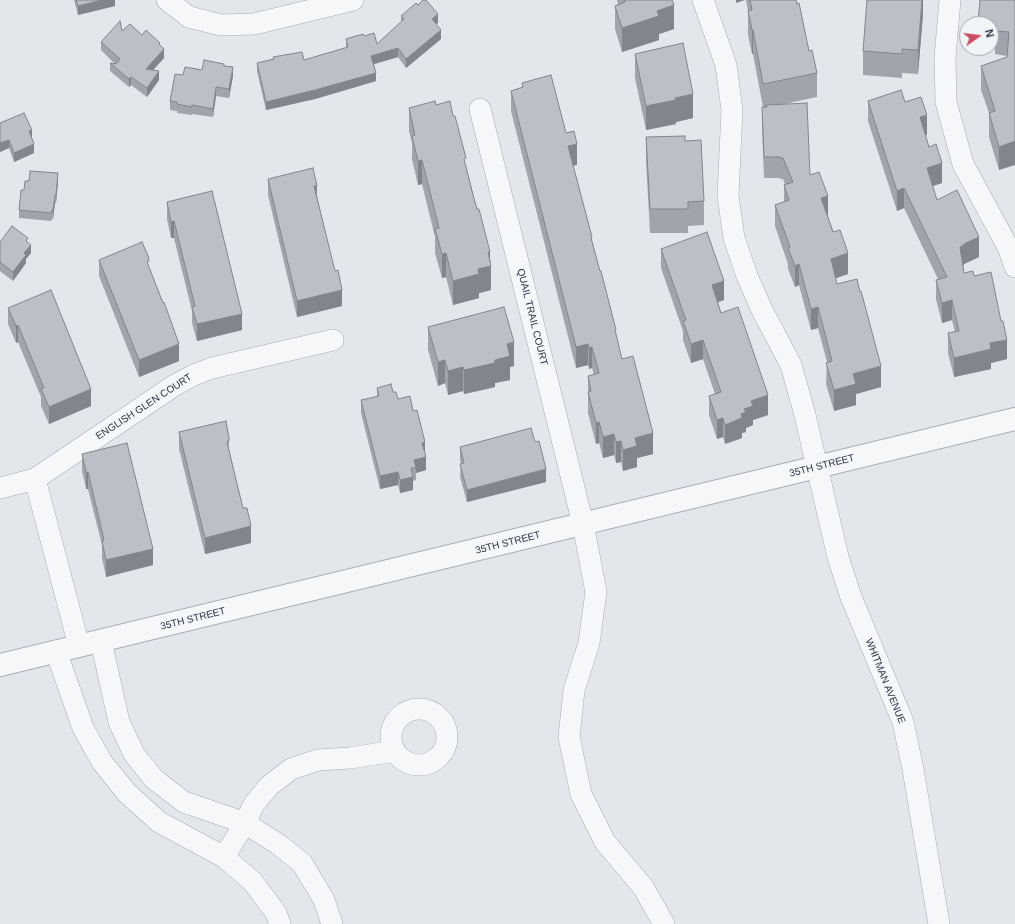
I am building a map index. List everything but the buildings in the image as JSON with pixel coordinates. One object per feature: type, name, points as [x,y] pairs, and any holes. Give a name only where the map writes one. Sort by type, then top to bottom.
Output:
[{"type":"street","points":[[167,0],[190,17],[221,25],[254,24],[353,0]]},
{"type":"street","name":"WHITMAN AVENUE","points":[[703,0],[726,66],[732,110],[728,196],[734,238],[747,276],[762,310],[791,366],[806,415],[838,556],[851,597],[903,722],[913,769],[939,924]]},
{"type":"street","points":[[950,0],[945,57],[946,102],[963,164],[1008,247],[1015,267]]},
{"type":"street","name":"QUAIL TRAIL COURT","points":[[480,109],[583,524],[596,592],[589,643],[574,690],[569,737],[582,794],[605,842],[643,887],[664,924]]},
{"type":"street","name":"ENGLISH GLEN COURT","points":[[0,488],[35,479],[176,385],[194,375],[212,368],[333,340]]},
{"type":"street","name":"35TH STREET","points":[[0,665],[1015,419]]},
{"type":"street","points":[[35,479],[79,646]]},
{"type":"street","points":[[100,641],[119,722],[134,754],[154,779],[184,802],[245,823],[278,844],[302,863],[324,900],[332,924]]},
{"type":"street","points":[[56,651],[84,728],[102,762],[127,793],[159,822],[224,857],[252,881],[276,913],[280,924]]},
{"type":"street","points":[[224,857],[245,823],[254,804],[269,786],[291,769],[318,760],[350,758],[395,751]]}]
